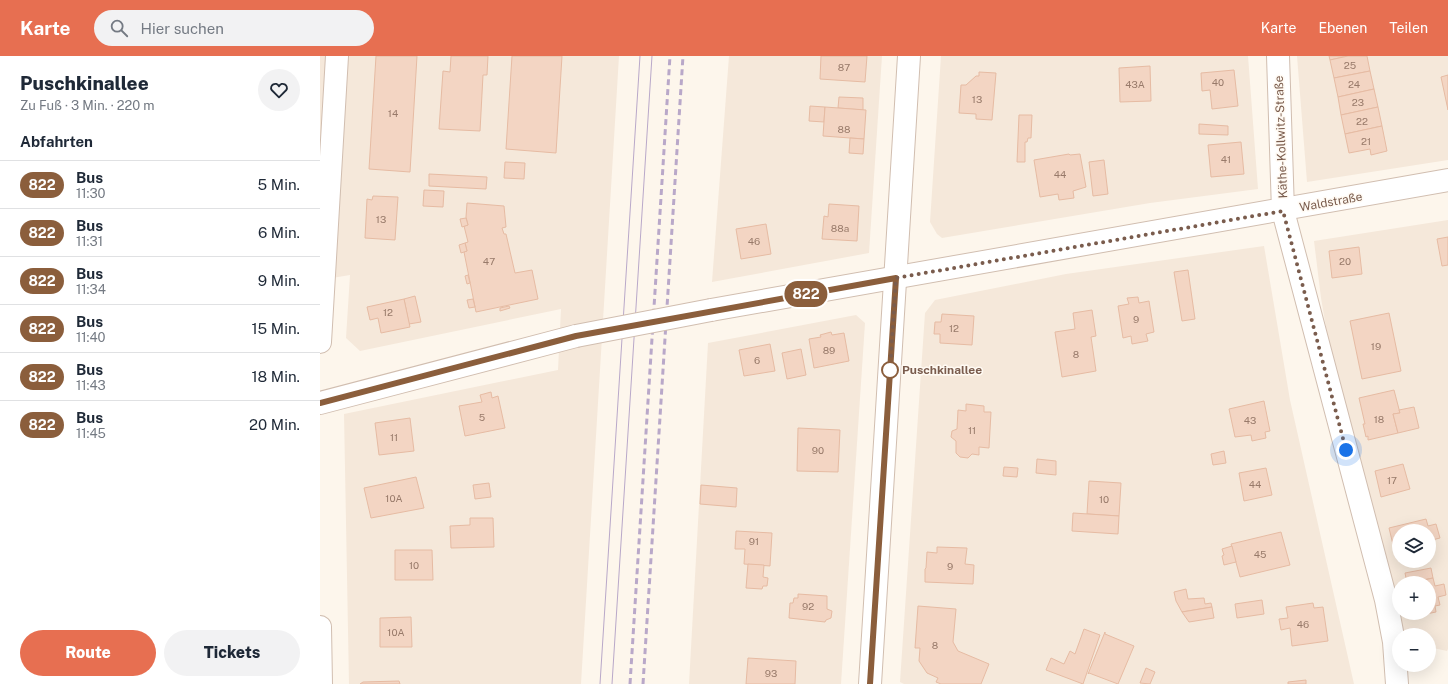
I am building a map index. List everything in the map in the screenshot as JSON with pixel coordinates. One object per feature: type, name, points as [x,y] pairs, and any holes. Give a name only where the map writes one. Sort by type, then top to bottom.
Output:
[{"type":"street","points":[[320,342],[337,56]]},
{"type":"street","points":[[870,684],[909,56]]},
{"type":"street","name":"Käthe-Kollwitz-Straße","points":[[1278,56],[1283,211],[1386,600],[1394,642],[1397,684]]},
{"type":"street","name":"Waldstraße","points":[[320,404],[576,336],[711,310],[1283,211],[1448,180]]},
{"type":"street","points":[[320,627],[321,684]]},
{"type":"shaded area","points":[[320,56],[619,56],[581,684],[349,684],[344,414],[558,370],[561,309],[360,351],[346,338],[350,275],[320,280]]},
{"type":"shaded area","points":[[729,56],[882,56],[869,253],[712,282]]},
{"type":"shaded area","points":[[941,56],[1248,56],[1258,189],[1150,203],[942,238],[937,234],[930,222]]},
{"type":"shaded area","points":[[1297,56],[1448,56],[1448,160],[1307,182]]},
{"type":"shaded area","points":[[1448,220],[1447,651],[1436,649],[1436,628],[1397,628],[1395,620],[1436,620],[1436,576],[1392,576],[1392,607],[1337,391],[1321,298],[1314,241]]},
{"type":"shaded area","points":[[1264,246],[1290,400],[1354,684],[904,684],[900,682],[925,313],[935,300],[1066,274]]},
{"type":"shaded area","points":[[856,315],[865,323],[841,684],[689,684],[708,343]]},
{"type":"building","points":[[376,56],[417,56],[410,172],[369,169]]},
{"type":"building","points":[[451,56],[488,56],[487,75],[483,75],[480,131],[439,129],[443,71],[450,72]]},
{"type":"building","points":[[512,56],[562,56],[556,153],[506,149]]},
{"type":"building","points":[[821,56],[867,56],[865,82],[820,79]]},
{"type":"building","points":[[1329,56],[1348,56],[1330,60]]},
{"type":"building","points":[[1348,56],[1367,56],[1370,71],[1334,78],[1330,60]]},
{"type":"building","points":[[1150,66],[1151,101],[1120,102],[1119,68]]},
{"type":"building","points":[[1234,70],[1238,106],[1212,109],[1210,90],[1202,91],[1201,73]]},
{"type":"building","points":[[1370,71],[1374,89],[1338,97],[1334,78]]},
{"type":"building","points":[[979,72],[996,73],[992,120],[976,119],[976,114],[959,113],[961,85],[966,85],[976,76],[979,76]]},
{"type":"building","points":[[1448,75],[1448,110],[1441,77]]},
{"type":"building","points":[[1374,89],[1378,107],[1341,115],[1338,97]]},
{"type":"building","points":[[839,97],[863,98],[863,110],[838,108]]},
{"type":"building","points":[[810,106],[825,107],[824,122],[809,121]]},
{"type":"building","points":[[825,107],[866,110],[864,139],[823,136]]},
{"type":"building","points":[[1378,107],[1382,126],[1345,134],[1341,115]]},
{"type":"building","points":[[1019,115],[1032,115],[1031,138],[1028,138],[1027,142],[1025,142],[1025,162],[1017,162]]},
{"type":"building","points":[[1199,124],[1228,126],[1228,135],[1199,134]]},
{"type":"building","points":[[1382,126],[1387,151],[1371,155],[1370,149],[1349,153],[1345,134]]},
{"type":"building","points":[[850,138],[864,139],[863,154],[849,153]]},
{"type":"building","points":[[1241,142],[1244,174],[1211,177],[1208,145]]},
{"type":"building","points":[[1069,154],[1080,154],[1086,187],[1073,191],[1074,198],[1059,200],[1058,194],[1040,197],[1034,160]]},
{"type":"building","points":[[1104,160],[1108,194],[1093,196],[1089,162]]},
{"type":"building","points":[[505,162],[525,163],[524,179],[504,178]]},
{"type":"building","points":[[429,174],[487,177],[486,189],[429,186]]},
{"type":"building","points":[[424,190],[444,191],[443,207],[423,206]]},
{"type":"building","points":[[373,196],[398,197],[395,240],[365,238],[367,199],[372,200]]},
{"type":"building","points":[[467,203],[504,206],[506,227],[502,228],[504,234],[506,234],[515,273],[532,270],[538,299],[476,312],[464,252],[467,251],[465,243],[468,242],[464,226],[468,225],[466,217]]},
{"type":"building","points":[[829,204],[859,206],[857,241],[822,239],[824,216],[828,217]]},
{"type":"building","points":[[466,218],[468,225],[462,227],[460,219]]},
{"type":"building","points":[[766,224],[771,254],[741,259],[736,229]]},
{"type":"building","points":[[1448,237],[1448,265],[1442,266],[1437,239]]},
{"type":"building","points":[[465,243],[467,251],[461,253],[459,245]]},
{"type":"building","points":[[1359,247],[1362,274],[1332,278],[1329,251]]},
{"type":"building","points":[[1188,270],[1195,319],[1182,321],[1174,272]]},
{"type":"building","points":[[468,275],[470,283],[467,284],[465,276]]},
{"type":"building","points":[[415,296],[421,322],[409,324],[404,299]]},
{"type":"building","points":[[1138,297],[1139,303],[1149,301],[1154,332],[1146,334],[1148,341],[1132,344],[1131,336],[1123,338],[1118,306],[1129,304],[1127,298]]},
{"type":"building","points":[[404,299],[410,327],[381,333],[378,318],[370,320],[367,307]]},
{"type":"building","points":[[473,299],[475,307],[469,308],[467,300]]},
{"type":"building","points":[[509,306],[510,308],[500,311],[500,308]]},
{"type":"building","points":[[1092,310],[1096,336],[1091,337],[1096,371],[1062,377],[1055,332],[1075,329],[1073,313]]},
{"type":"building","points":[[1389,313],[1401,371],[1362,379],[1350,321]]},
{"type":"building","points":[[942,314],[974,316],[972,345],[940,343],[940,334],[934,334],[935,322],[941,322]]},
{"type":"building","points":[[831,332],[832,335],[844,333],[849,361],[814,368],[809,339],[821,337],[820,335]]},
{"type":"building","points":[[770,344],[775,371],[744,376],[739,350]]},
{"type":"building","points":[[801,349],[806,375],[787,379],[782,353]]},
{"type":"building","points":[[1394,390],[1400,413],[1393,414],[1398,433],[1368,440],[1363,424],[1365,424],[1359,398]]},
{"type":"building","points":[[491,392],[492,398],[498,396],[505,428],[465,436],[459,406],[482,402],[480,395]]},
{"type":"building","points":[[1264,401],[1270,431],[1265,432],[1266,438],[1252,441],[1251,435],[1235,437],[1229,409]]},
{"type":"building","points":[[966,404],[984,406],[984,412],[991,412],[989,448],[979,447],[979,455],[972,454],[968,458],[960,457],[956,453],[956,441],[951,437],[952,431],[957,429],[958,410],[966,411]]},
{"type":"building","points":[[1414,407],[1419,428],[1398,433],[1393,414],[1400,413],[1399,410]]},
{"type":"building","points":[[410,418],[414,451],[379,455],[375,423]]},
{"type":"building","points":[[798,428],[840,430],[838,472],[797,471]]},
{"type":"building","points":[[1224,451],[1226,463],[1213,465],[1211,454]]},
{"type":"building","points":[[1037,459],[1056,461],[1056,475],[1036,473]]},
{"type":"building","points":[[1403,464],[1410,489],[1381,497],[1375,471]]},
{"type":"building","points":[[1004,467],[1018,468],[1017,477],[1003,476]]},
{"type":"building","points":[[1266,468],[1272,495],[1244,501],[1239,473]]},
{"type":"building","points":[[416,477],[424,508],[371,518],[364,488]]},
{"type":"building","points":[[1089,481],[1121,483],[1119,516],[1087,514]]},
{"type":"building","points":[[489,483],[491,497],[475,499],[473,485]]},
{"type":"building","points":[[701,485],[737,488],[736,507],[700,504]]},
{"type":"building","points":[[1073,513],[1119,516],[1118,534],[1072,531]]},
{"type":"building","points":[[470,518],[493,518],[494,547],[451,548],[450,526],[470,525]]},
{"type":"building","points":[[1426,519],[1427,524],[1405,524]]},
{"type":"building","points":[[1436,524],[1440,538],[1436,539]]},
{"type":"building","points":[[1392,527],[1392,540],[1389,528]]},
{"type":"building","points":[[736,531],[772,533],[770,566],[744,564],[745,549],[735,549]]},
{"type":"building","points":[[1281,532],[1290,565],[1240,577],[1231,544]]},
{"type":"building","points":[[1232,546],[1236,562],[1224,565],[1222,556],[1224,555],[1222,549]]},
{"type":"building","points":[[937,547],[967,548],[965,564],[974,565],[973,584],[925,582],[927,552],[937,553]]},
{"type":"building","points":[[395,550],[432,550],[433,580],[395,580]]},
{"type":"building","points":[[748,564],[764,565],[763,577],[768,578],[767,586],[763,586],[762,589],[746,588]]},
{"type":"building","points":[[1431,568],[1433,576],[1406,576],[1405,573]]},
{"type":"building","points":[[1444,584],[1446,595],[1438,597],[1440,605],[1436,606],[1436,586]]},
{"type":"building","points":[[1186,589],[1188,599],[1204,598],[1205,604],[1211,603],[1212,607],[1182,612],[1176,601],[1174,592]]},
{"type":"building","points":[[798,594],[827,596],[827,609],[832,611],[831,618],[825,622],[789,618],[790,603],[793,603],[794,598],[798,598]]},
{"type":"building","points":[[1262,600],[1264,614],[1237,618],[1235,604]]},
{"type":"building","points":[[1313,603],[1314,608],[1323,607],[1328,641],[1292,646],[1290,628],[1281,630],[1279,619],[1288,618],[1286,607]]},
{"type":"building","points":[[918,606],[956,609],[953,642],[958,651],[989,664],[981,684],[941,684],[936,682],[938,678],[927,673],[919,661],[920,648],[915,648]]},
{"type":"building","points":[[1212,607],[1214,618],[1189,622],[1182,612]]},
{"type":"building","points":[[411,617],[412,647],[380,647],[380,618]]},
{"type":"building","points":[[1084,629],[1100,635],[1083,684],[1046,670],[1051,658],[1064,664],[1070,651],[1075,654]]},
{"type":"building","points":[[1105,632],[1105,634],[1134,646],[1118,684],[1089,673],[1088,674]]},
{"type":"building","points":[[748,658],[796,661],[795,684],[746,684]]},
{"type":"building","points":[[1146,668],[1155,672],[1150,684],[1140,683]]},
{"type":"building","points":[[1306,680],[1306,684],[1288,684],[1288,682]]},
{"type":"building","points":[[399,681],[400,684],[360,684],[363,682]]},
{"type":"tram line","points":[[600,684],[640,56]]},
{"type":"tram line","points":[[612,684],[652,56]]},
{"type":"railway","points":[[630,684],[670,56]]},
{"type":"railway","points":[[643,684],[683,56]]},
{"type":"bus line","name":"822","points":[[320,403],[576,336],[711,310],[896,278],[870,684]]},
{"type":"place","name":"Puschkinallee","points":[[890,370]]},
{"type":"route","points":[[890,370],[896,278],[1283,211],[1346,450]]}]
